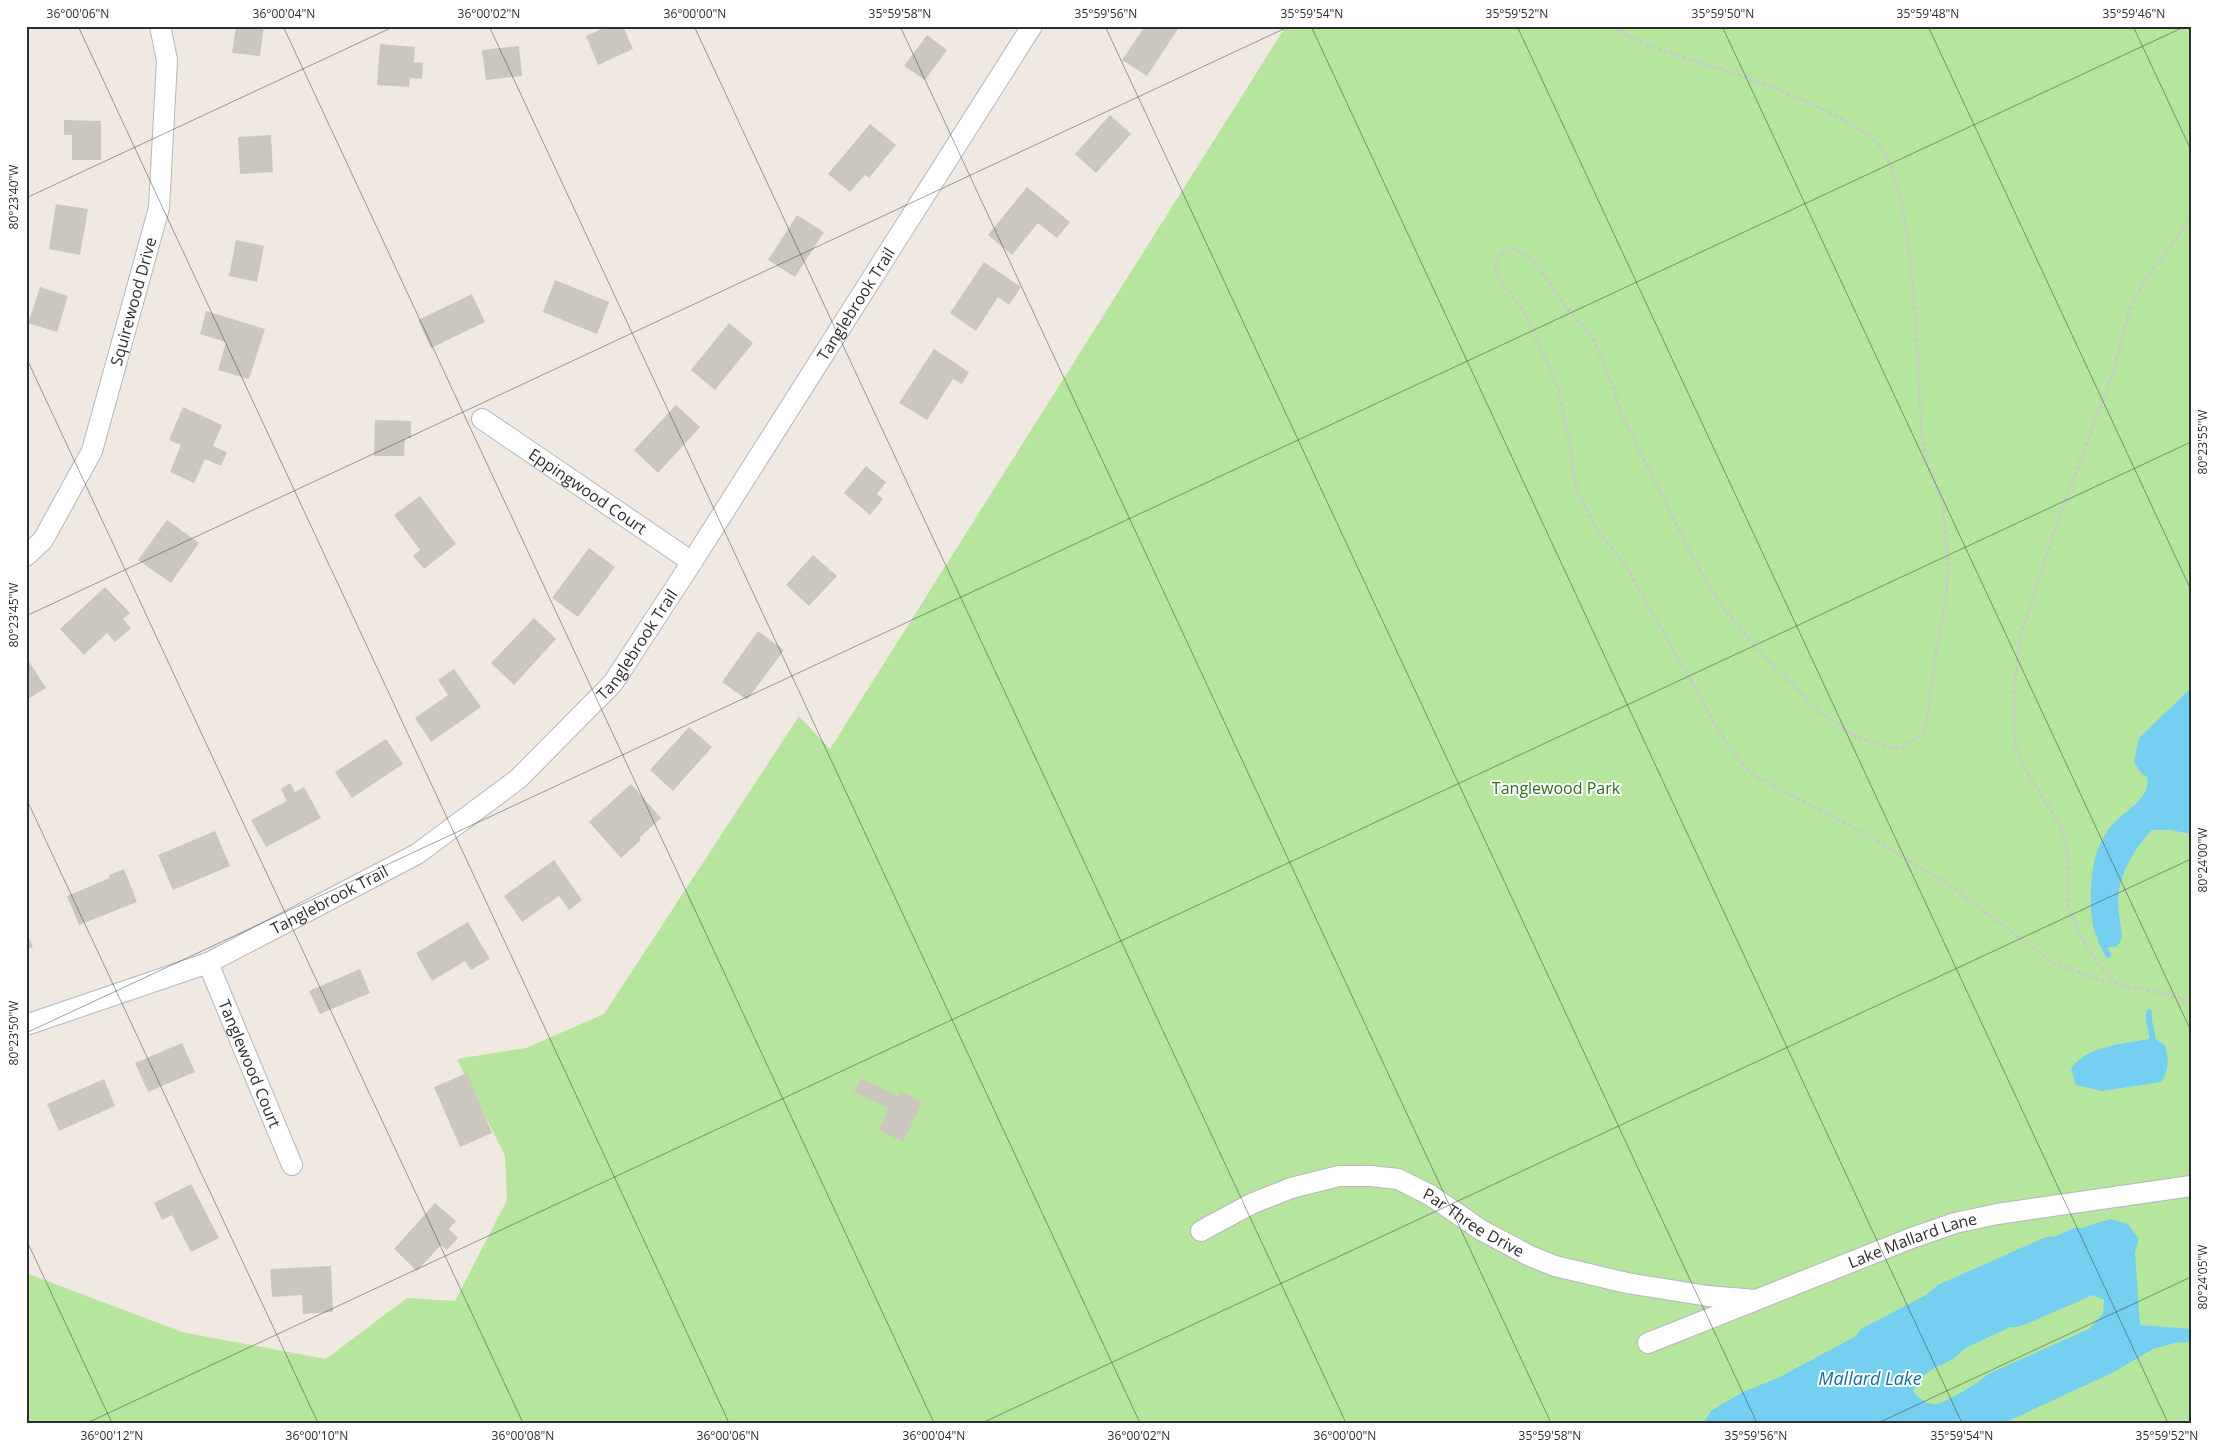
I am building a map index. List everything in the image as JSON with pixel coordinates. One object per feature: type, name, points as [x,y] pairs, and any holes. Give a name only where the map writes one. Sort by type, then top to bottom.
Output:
[{"type":"street","name":"Squirewood Drive","points":[[26,556],[43,540],[92,451],[159,208],[167,60],[160,26]]},
{"type":"street","name":"Tanglebrook Trail","points":[[26,1025],[208,963],[417,854],[518,779],[613,683],[692,562],[1032,26]]},
{"type":"street","name":"Eppingwood Court","points":[[482,419],[692,562]]},
{"type":"street","name":"Tanglewood Court","points":[[208,963],[292,1165]]},
{"type":"street","name":"Par Three Drive","points":[[1202,1230],[1251,1204],[1291,1188],[1339,1176],[1398,1179],[1430,1195],[1482,1230],[1530,1256],[1555,1266],[1626,1283],[1708,1296],[1755,1300]]},
{"type":"street","name":"Lake Mallard Lane","points":[[1648,1343],[1909,1239],[1955,1224],[1997,1214],[2191,1186]]},
{"type":"path","points":[[1611,26],[1637,41],[1766,84],[1820,109],[1858,129],[1877,143],[1887,157],[1896,185],[1911,267],[1922,440],[1928,464],[1943,505],[1946,532],[1948,564],[1946,598],[1924,732],[1912,742],[1900,748],[1883,746],[1857,736],[1822,714],[1754,646],[1720,603],[1694,560],[1621,413],[1612,383],[1592,337],[1565,306],[1537,265],[1525,254],[1514,249],[1503,254],[1495,261],[1496,275],[1524,312],[1557,386],[1570,444],[1575,484],[1593,524],[1626,566],[1723,738],[1740,761],[1755,776],[1880,843],[1959,892],[2053,963],[2084,975],[2191,1002]]},
{"type":"path","points":[[2118,984],[2098,964],[2084,942],[2068,906],[2067,851],[2061,827],[2026,770],[2015,747],[2014,689],[2020,638],[2054,532],[2113,373],[2129,311],[2146,279],[2191,218]]},
{"type":"green space","name":"Tanglewood Park","points":[[1286,26],[2191,26],[2191,1423],[26,1423],[26,1273],[182,1332],[326,1359],[407,1298],[455,1301],[507,1200],[505,1156],[457,1059],[526,1048],[604,1014],[799,716],[830,749]]},
{"type":"water","points":[[2191,688],[2191,834],[2170,830],[2152,830],[2145,837],[2129,862],[2119,889],[2118,904],[2122,937],[2116,946],[2103,945],[2097,938],[2091,913],[2091,884],[2097,852],[2103,838],[2112,825],[2136,804],[2145,791],[2147,777],[2142,774],[2134,762],[2139,738]]},
{"type":"water","points":[[2154,1038],[2165,1045],[2167,1055],[2167,1069],[2161,1082],[2102,1091],[2076,1085],[2071,1069],[2087,1054],[2109,1046]]},
{"type":"water","name":"Mallard Lake","points":[[2110,1219],[2128,1224],[2139,1239],[2135,1252],[2140,1325],[2191,1329],[2191,1342],[2175,1343],[2153,1349],[2114,1372],[2004,1423],[1703,1423],[1712,1410],[1745,1391],[1778,1378],[1856,1336],[1861,1329],[1926,1295],[1938,1285],[2046,1237],[2054,1237],[2074,1228],[2082,1228]],"holes":[[[2093,1295],[2104,1300],[2103,1314],[2089,1329],[1988,1374],[1941,1403],[1926,1402],[1913,1391],[1919,1381],[1932,1370],[1951,1360],[1964,1349],[2010,1327],[2019,1327]]]},
{"type":"building","points":[[236,26],[264,26],[260,56],[232,53]]},
{"type":"building","points":[[608,26],[623,26],[633,49],[598,65],[586,36]]},
{"type":"building","points":[[1145,26],[1174,26],[1178,29],[1147,76],[1122,60]]},
{"type":"building","points":[[927,35],[947,50],[925,80],[904,66]]},
{"type":"building","points":[[380,44],[415,47],[414,62],[423,63],[422,79],[410,78],[409,87],[377,85]]},
{"type":"building","points":[[519,46],[522,76],[486,80],[482,50]]},
{"type":"building","points":[[1110,115],[1131,134],[1096,173],[1075,154]]},
{"type":"building","points":[[64,120],[101,121],[101,160],[72,160],[72,135],[64,135]]},
{"type":"building","points":[[870,124],[896,145],[869,178],[865,175],[850,192],[828,174]]},
{"type":"building","points":[[271,135],[273,172],[240,174],[238,137]]},
{"type":"building","points":[[1027,187],[1070,222],[1057,238],[1038,223],[1012,255],[988,235]]},
{"type":"building","points":[[56,204],[88,209],[80,255],[49,249]]},
{"type":"building","points":[[797,215],[824,232],[795,277],[768,260]]},
{"type":"building","points":[[236,240],[264,246],[257,282],[229,276]]},
{"type":"building","points":[[984,262],[1021,287],[1009,305],[998,297],[976,331],[950,313]]},
{"type":"building","points":[[555,280],[609,302],[597,334],[543,312]]},
{"type":"building","points":[[40,287],[68,296],[57,332],[28,323]]},
{"type":"building","points":[[472,294],[485,322],[431,348],[418,320]]},
{"type":"building","points":[[206,311],[265,329],[249,379],[218,370],[226,342],[200,334]]},
{"type":"building","points":[[729,323],[753,343],[715,390],[691,370]]},
{"type":"building","points":[[934,349],[969,372],[962,384],[953,379],[927,420],[899,403]]},
{"type":"building","points":[[676,405],[700,427],[658,473],[634,450]]},
{"type":"building","points":[[183,407],[222,425],[213,446],[227,452],[221,466],[205,459],[194,483],[170,472],[181,445],[169,440]]},
{"type":"building","points":[[375,420],[411,421],[411,438],[405,438],[404,456],[374,456]]},
{"type":"building","points":[[866,466],[886,482],[877,494],[883,499],[870,515],[844,493]]},
{"type":"building","points":[[420,496],[456,544],[424,569],[413,556],[420,550],[394,515]]},
{"type":"building","points":[[167,520],[199,543],[171,583],[138,560]]},
{"type":"building","points":[[589,548],[615,567],[578,617],[552,598]]},
{"type":"building","points":[[813,555],[837,576],[809,606],[786,585]]},
{"type":"building","points":[[105,587],[130,613],[123,619],[131,628],[115,642],[107,633],[84,655],[60,629]]},
{"type":"building","points":[[534,618],[556,639],[514,685],[491,663]]},
{"type":"building","points":[[758,631],[784,650],[747,700],[722,682]]},
{"type":"building","points":[[28,660],[46,688],[26,700],[26,661]]},
{"type":"building","points":[[454,669],[481,707],[431,742],[415,718],[448,695],[438,680]]},
{"type":"building","points":[[689,727],[712,747],[673,791],[650,770]]},
{"type":"building","points":[[386,739],[403,764],[352,798],[335,772]]},
{"type":"building","points":[[290,783],[295,792],[304,787],[321,818],[266,847],[251,820],[287,801],[281,789]]},
{"type":"building","points":[[631,784],[661,818],[621,858],[589,822]]},
{"type":"building","points":[[215,831],[230,866],[173,890],[158,855]]},
{"type":"building","points":[[554,860],[582,900],[569,910],[559,896],[522,922],[504,896]]},
{"type":"building","points":[[124,869],[137,902],[79,925],[67,896],[110,878],[109,875]]},
{"type":"building","points":[[468,922],[490,959],[471,970],[465,961],[432,981],[416,953]]},
{"type":"building","points":[[26,931],[33,947],[26,950]]},
{"type":"building","points":[[360,969],[370,993],[320,1014],[309,991]]},
{"type":"building","points":[[182,1043],[195,1072],[148,1092],[135,1063]]},
{"type":"building","points":[[467,1073],[492,1133],[460,1147],[434,1087]]},
{"type":"building","points":[[861,1078],[898,1096],[900,1091],[922,1102],[903,1142],[879,1130],[889,1109],[854,1092]]},
{"type":"building","points":[[104,1079],[115,1106],[59,1131],[47,1104]]},
{"type":"building","points":[[191,1184],[219,1238],[191,1252],[172,1215],[162,1220],[154,1203]]},
{"type":"building","points":[[435,1203],[456,1221],[449,1229],[458,1238],[447,1250],[441,1245],[417,1271],[394,1249]]},
{"type":"building","points":[[331,1266],[333,1312],[303,1314],[302,1295],[272,1297],[270,1269]]},
{"type":"waterway","points":[[2101,941],[2108,955]]},
{"type":"waterway","points":[[2149,1012],[2153,1037],[2152,1046]]}]
